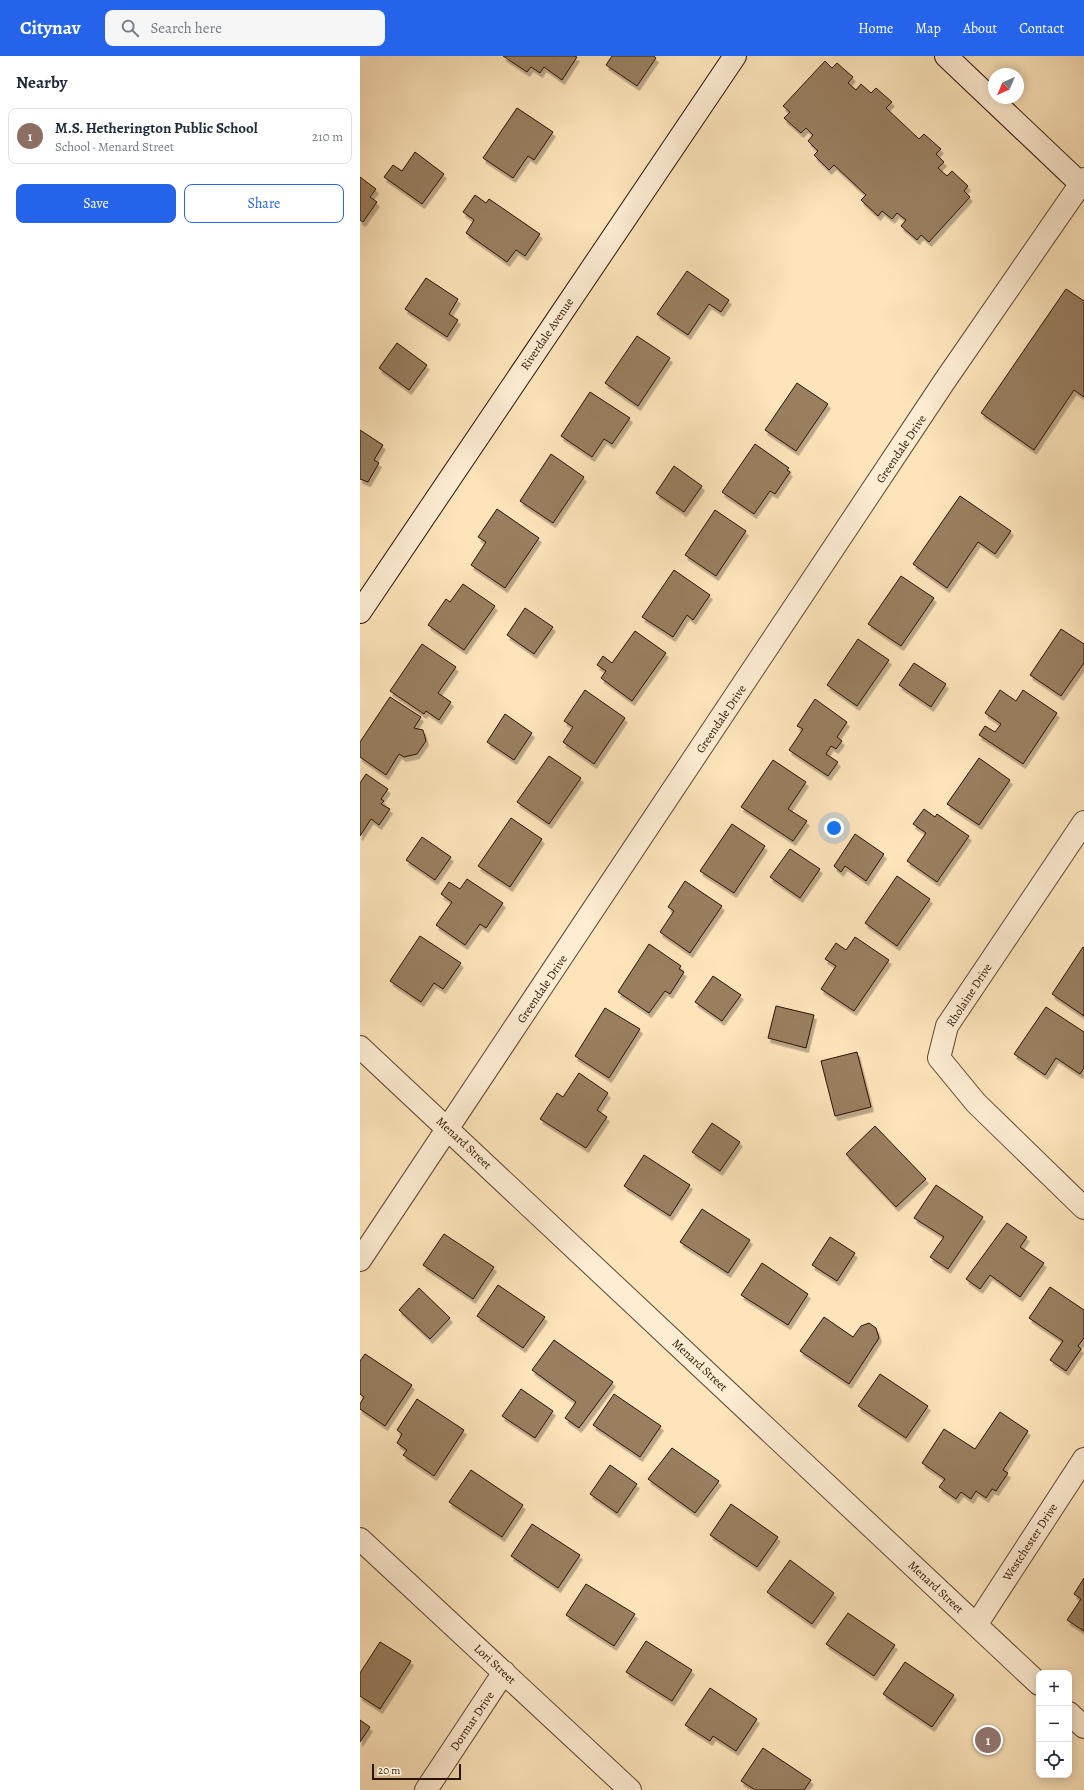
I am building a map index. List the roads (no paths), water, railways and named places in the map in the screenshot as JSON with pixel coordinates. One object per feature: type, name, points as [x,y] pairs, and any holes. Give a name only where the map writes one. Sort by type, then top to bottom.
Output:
[{"type":"street","name":"Riverdale Avenue","points":[[360,612],[735,56]]},
{"type":"street","points":[[946,56],[1083,183]]},
{"type":"street","name":"Greendale Drive","points":[[360,1260],[449,1129],[944,382],[1083,183]]},
{"type":"street","name":"Rholaine Drive","points":[[1084,822],[946,1026],[938,1058],[976,1103],[1084,1208]]},
{"type":"street","name":"Menard Street","points":[[360,1047],[1036,1681]]},
{"type":"street","name":"Westchester Drive","points":[[976,1625],[1084,1459]]},
{"type":"street","name":"Lori Street","points":[[360,1539],[630,1790]]},
{"type":"street","name":"Dormar Drive","points":[[426,1790],[504,1672]]},
{"type":"street","points":[[1072,1716],[1084,1727]]},
{"type":"place","name":"M.S. Hetherington Public School","points":[[988,1740]]}]
